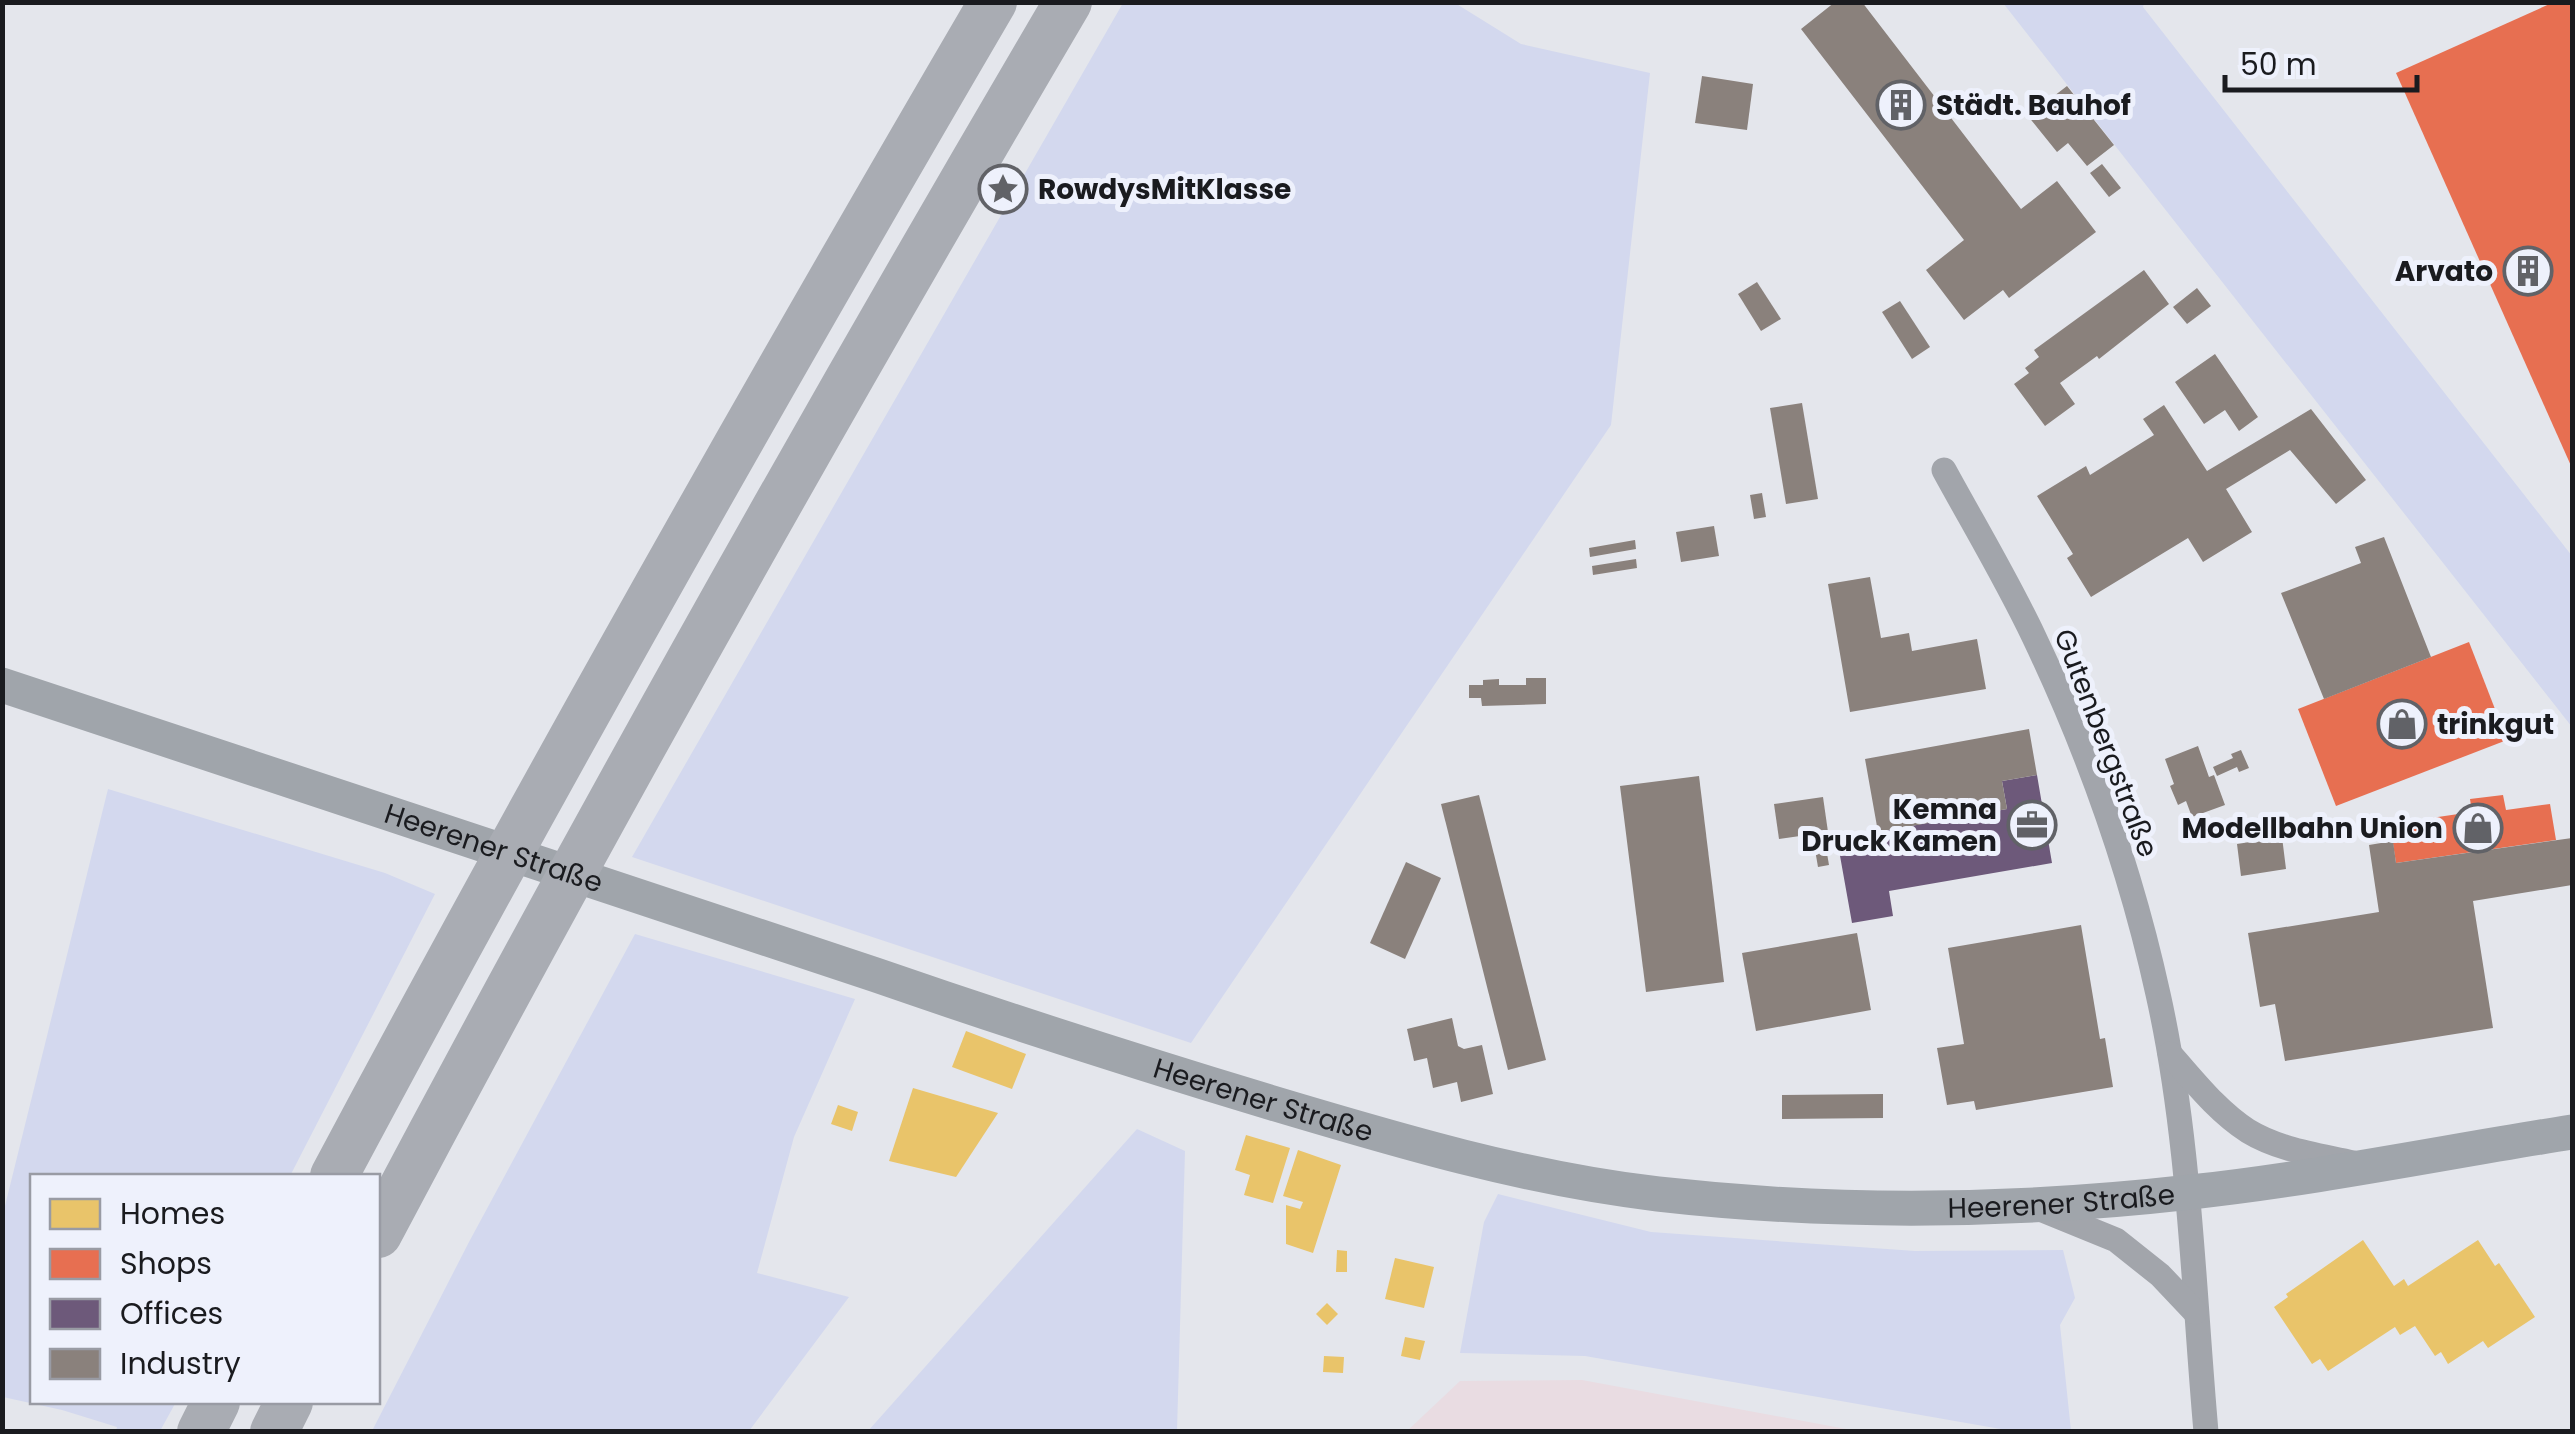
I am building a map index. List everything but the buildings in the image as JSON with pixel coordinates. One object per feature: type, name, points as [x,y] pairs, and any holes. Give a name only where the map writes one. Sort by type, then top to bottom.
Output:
[{"type":"highway","points":[[335,1174],[550,775],[992,2]]},
{"type":"highway","points":[[380,1230],[608,806],[894,298],[1068,2]]},
{"type":"highway","points":[[201,1432],[215,1404]]},
{"type":"highway","points":[[274,1432],[288,1404]]},
{"type":"main road","name":"Heerener Straße","points":[[2,685],[1024,1026],[1354,1127],[1527,1171],[1656,1194],[1845,1208],[2028,1204],[2186,1193],[2572,1132]]},
{"type":"street","name":"Gutenbergstraße","points":[[1944,470],[2034,637],[2106,808],[2145,939],[2170,1054],[2206,1432]]},
{"type":"street","points":[[2170,1054],[2222,1111],[2250,1132],[2284,1146],[2367,1167]]},
{"type":"street","points":[[2028,1204],[2116,1240],[2160,1275],[2195,1312]]},
{"type":"shaded area","points":[[1123,3],[1455,3],[1521,44],[1650,73],[1611,425],[1191,1043],[632,857]]},
{"type":"shaded area","points":[[2003,3],[2144,3],[2143,7],[2572,556],[2572,727]]},
{"type":"shaded area","points":[[108,789],[385,873],[435,894],[291,1174],[30,1174],[30,1403],[3,1397],[3,1214]]},
{"type":"shaded area","points":[[635,934],[855,999],[794,1137],[757,1273],[849,1297],[749,1431],[372,1431],[469,1242]]},
{"type":"shaded area","points":[[1137,1129],[1185,1151],[1177,1431],[868,1431]]},
{"type":"shaded area","points":[[1498,1194],[1651,1232],[1915,1251],[2063,1250],[2075,1298],[2060,1325],[2071,1431],[2012,1431],[1585,1356],[1460,1353],[1484,1222]]},
{"type":"shaded area","points":[[1582,1380],[1857,1431],[1407,1431],[1460,1381]]},
{"type":"shaded area","points":[[35,1404],[175,1404],[160,1431],[116,1431],[117,1427]]},
{"type":"place","name":"Städt. Bauhof","points":[[1901,105]]},
{"type":"place","name":"RowdysMitKlasse","points":[[1003,189]]},
{"type":"place","name":"Arvato","points":[[2528,271]]},
{"type":"place","name":"trinkgut","points":[[2402,724]]},
{"type":"place","name":"Kemna Druck Kamen","points":[[2032,825]]},
{"type":"place","name":"Modellbahn Union","points":[[2478,828]]}]
